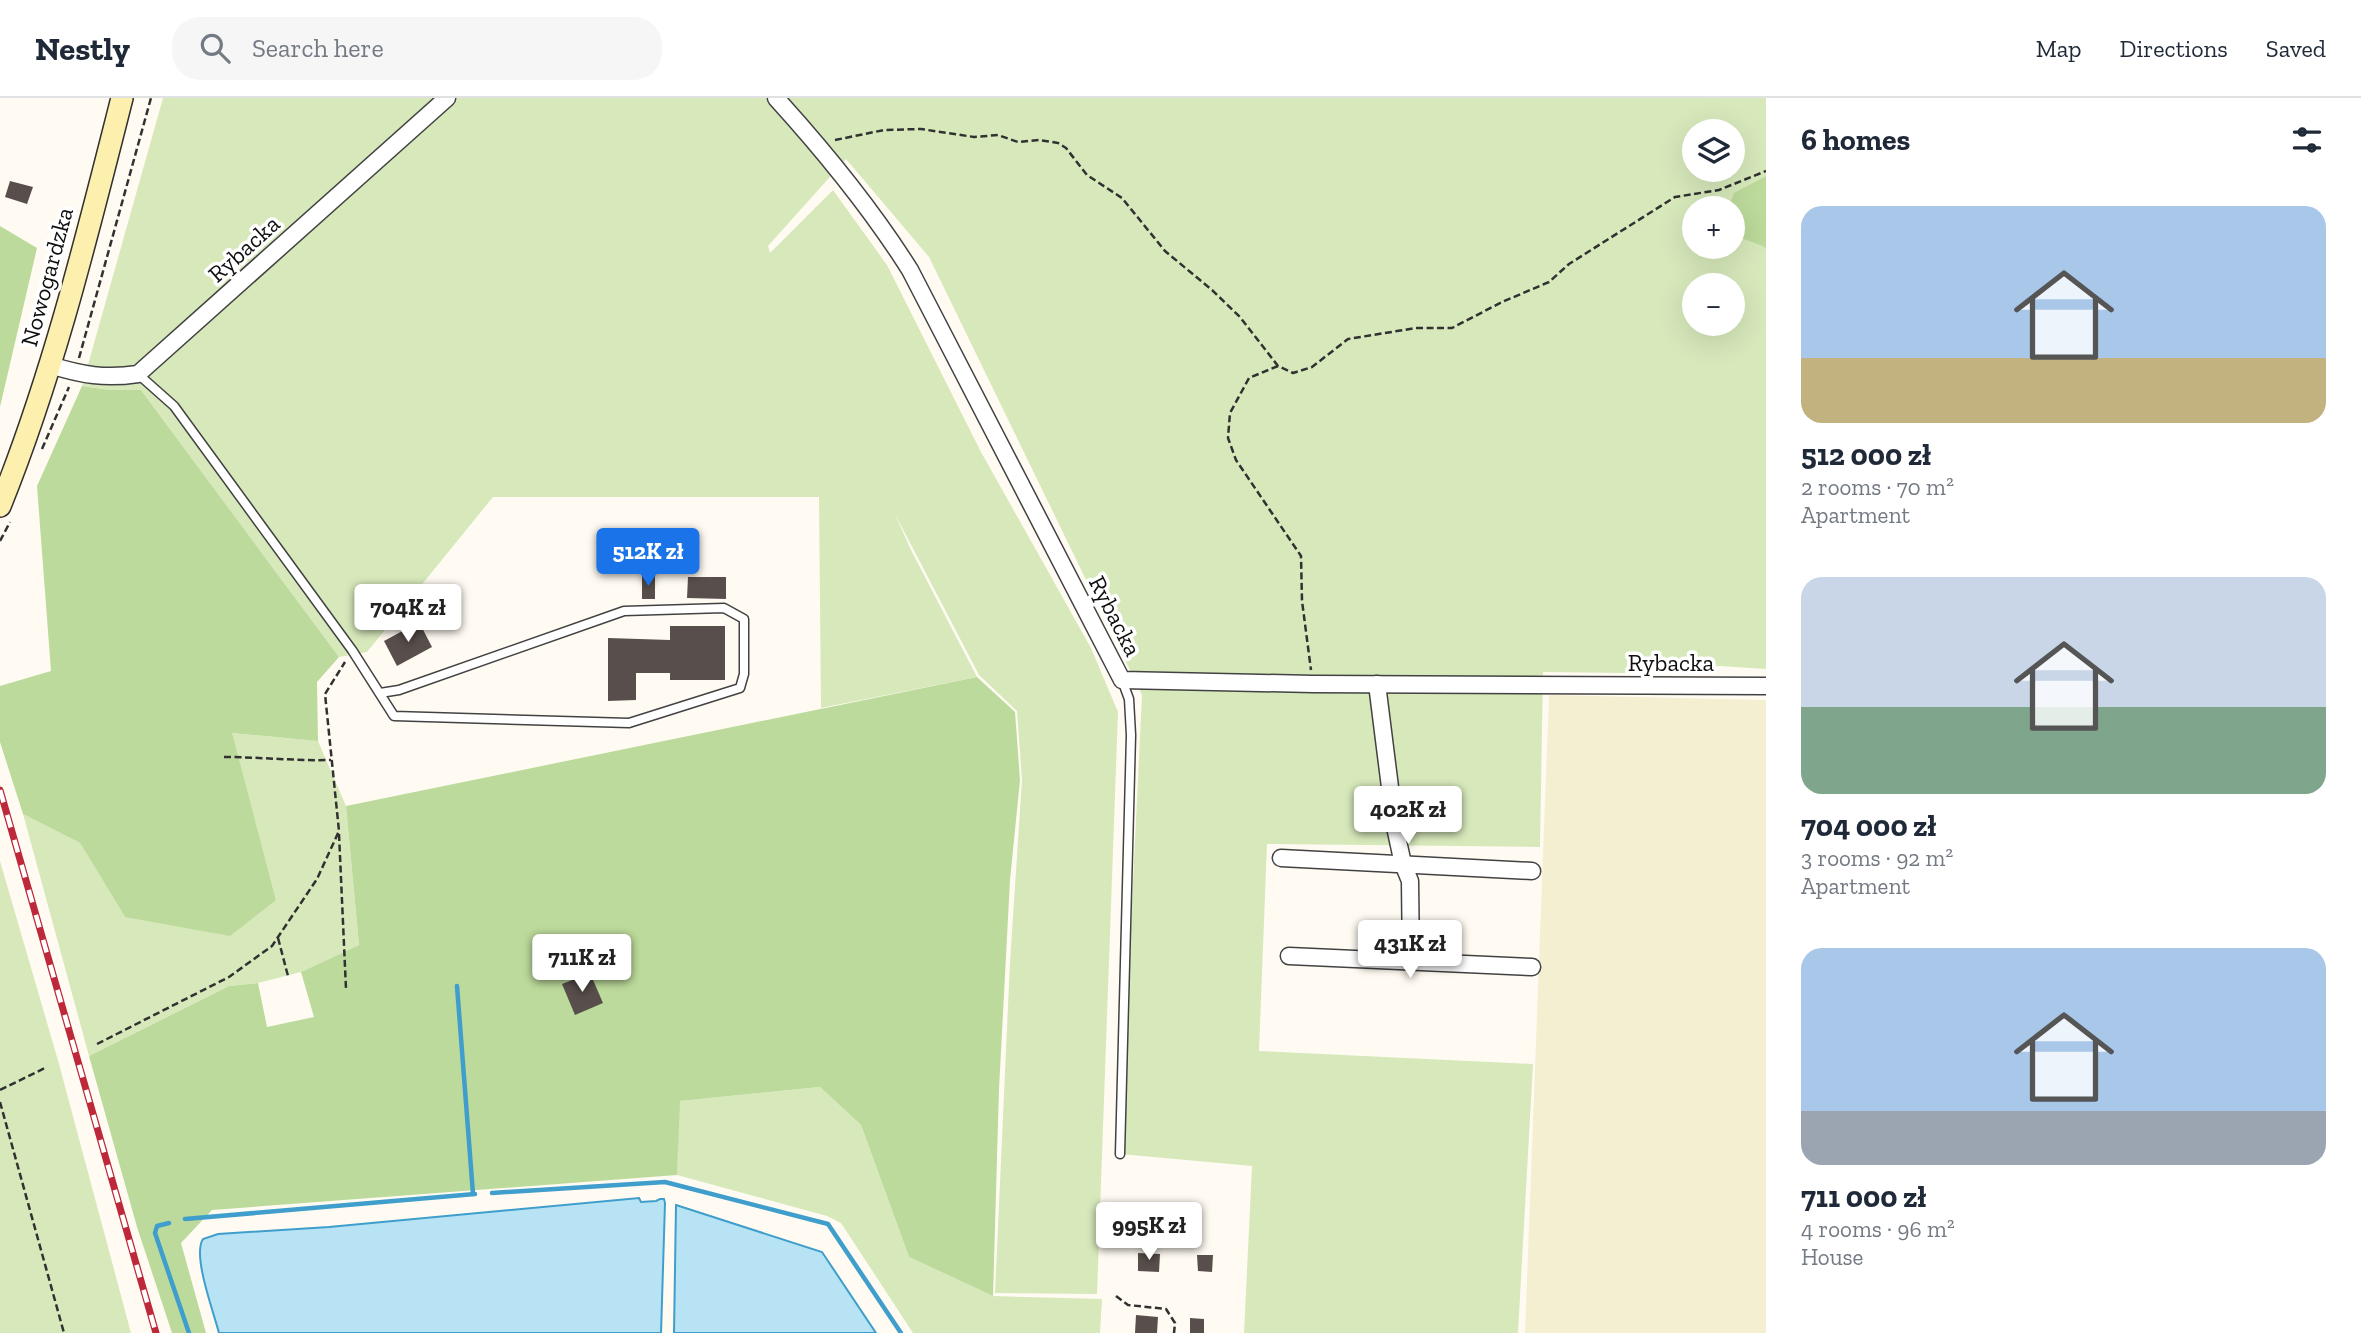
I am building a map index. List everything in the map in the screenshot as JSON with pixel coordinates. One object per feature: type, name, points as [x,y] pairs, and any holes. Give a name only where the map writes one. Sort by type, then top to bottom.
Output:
[{"type":"street","name":"Nowogardzka","points":[[6,512],[50,365],[122,98]]},
{"type":"street","name":"Rybacka","points":[[138,374],[447,98]]},
{"type":"street","name":"Rybacka","points":[[776,98],[817,143],[880,222],[910,270],[1122,680],[1313,684],[1766,686]]},
{"type":"street","points":[[50,365],[86,376],[118,377],[138,374]]},
{"type":"street","points":[[1377,684],[1395,827],[1403,864],[1410,881],[1411,962]]},
{"type":"street","points":[[1281,858],[1532,871]]},
{"type":"street","points":[[1289,956],[1532,967]]},
{"type":"lane","points":[[138,374],[174,406],[352,650],[394,716],[629,723],[740,688],[744,674],[744,619],[724,608],[624,611],[399,690],[380,693]]},
{"type":"lane","points":[[1120,1154],[1131,735],[1129,699],[1122,680]]},
{"type":"path","points":[[40,455],[75,373],[151,98]]},
{"type":"path","points":[[817,143],[884,130],[921,129],[974,137],[998,135],[1018,142],[1039,140],[1058,143],[1066,148],[1087,174],[1122,198],[1165,251],[1240,317],[1278,366],[1293,373],[1312,367],[1348,339],[1416,328],[1452,328],[1549,282],[1569,264],[1675,197],[1719,190],[1766,171]]},
{"type":"path","points":[[1278,366],[1249,378],[1230,413],[1228,438],[1236,460],[1301,556],[1302,601],[1313,684]]},
{"type":"path","points":[[0,541],[6,512]]},
{"type":"path","points":[[346,989],[339,831],[325,694],[352,650]]},
{"type":"path","points":[[224,757],[265,757],[289,761],[331,760]]},
{"type":"path","points":[[97,1044],[229,977],[272,946],[317,879],[339,831]]},
{"type":"path","points":[[278,937],[288,976]]},
{"type":"path","points":[[0,1090],[45,1068]]},
{"type":"path","points":[[0,1102],[64,1333]]},
{"type":"path","points":[[1116,1296],[1128,1305],[1166,1309],[1175,1324],[1174,1333]]},
{"type":"shaded area","points":[[1549,695],[1766,700],[1766,1333],[1525,1333]]},
{"type":"green space","points":[[163,98],[1766,98],[1766,669],[1720,666],[1624,673],[1543,672],[1540,847],[1267,844],[1259,1051],[1533,1064],[1518,1333],[1244,1333],[1252,1166],[1120,1154],[1142,695],[929,257],[846,159],[768,246],[770,253],[833,190],[887,265],[981,452],[1091,648],[1118,712],[1097,1294],[995,1293],[1010,962],[1022,780],[1017,711],[979,675],[895,514],[977,677],[821,708],[819,497],[493,497],[367,652],[339,657],[141,390],[82,386]]},
{"type":"green space","points":[[1766,176],[1766,249],[1745,239],[1745,196],[1733,196]]},
{"type":"green space","points":[[0,226],[37,248],[0,407]]},
{"type":"green space","points":[[82,386],[141,390],[339,657],[317,682],[318,741],[232,733],[276,900],[230,936],[125,917],[80,843],[23,814],[0,742],[0,686],[51,671],[37,486]]},
{"type":"green space","points":[[977,677],[1015,712],[1020,780],[1010,880],[999,1089],[993,1296],[909,1257],[861,1125],[820,1087],[680,1101],[677,1175],[212,1210],[181,1243],[206,1333],[172,1333],[137,1227],[89,1056],[229,986],[258,983],[267,1027],[314,1017],[301,972],[359,945],[346,806]]},
{"type":"green space","points":[[231,733],[318,741],[346,806],[359,945],[301,972],[258,983],[229,986],[89,1056],[23,814],[80,843],[125,917],[276,900]]},
{"type":"green space","points":[[0,861],[59,1064],[131,1333],[0,1333]]},
{"type":"green space","points":[[820,1087],[861,1125],[909,1257],[993,1296],[1102,1299],[1100,1333],[913,1333],[841,1223],[827,1216],[677,1175],[679,1101]]},
{"type":"water","points":[[639,1198],[641,1202],[664,1199],[665,1203],[661,1333],[219,1333],[200,1258],[203,1239],[218,1234],[329,1227]]},
{"type":"water","points":[[676,1205],[822,1252],[876,1333],[674,1333]]},
{"type":"building","points":[[10,181],[33,187],[27,204],[5,197]]},
{"type":"building","points":[[642,576],[655,576],[655,599],[642,599]]},
{"type":"building","points":[[688,577],[726,577],[726,599],[687,598]]},
{"type":"building","points":[[419,622],[432,647],[397,666],[384,641]]},
{"type":"building","points":[[670,626],[725,626],[725,680],[670,680],[670,673],[636,673],[636,700],[608,701],[608,638],[670,640]]},
{"type":"building","points":[[590,973],[603,1003],[575,1015],[562,984]]},
{"type":"building","points":[[1138,1253],[1160,1254],[1159,1272],[1138,1271]]},
{"type":"building","points":[[1197,1255],[1213,1255],[1212,1272],[1198,1271]]},
{"type":"building","points":[[1136,1315],[1158,1317],[1157,1333],[1135,1333]]},
{"type":"building","points":[[1190,1318],[1204,1319],[1204,1333],[1190,1333]]},
{"type":"waterway","points":[[457,986],[473,1194]]},
{"type":"waterway","points":[[492,1193],[665,1182],[828,1224],[901,1333]]},
{"type":"waterway","points":[[185,1219],[475,1194]]},
{"type":"waterway","points":[[169,1223],[157,1226],[155,1233],[189,1333]]},
{"type":"railway","points":[[0,790],[156,1333]]}]
